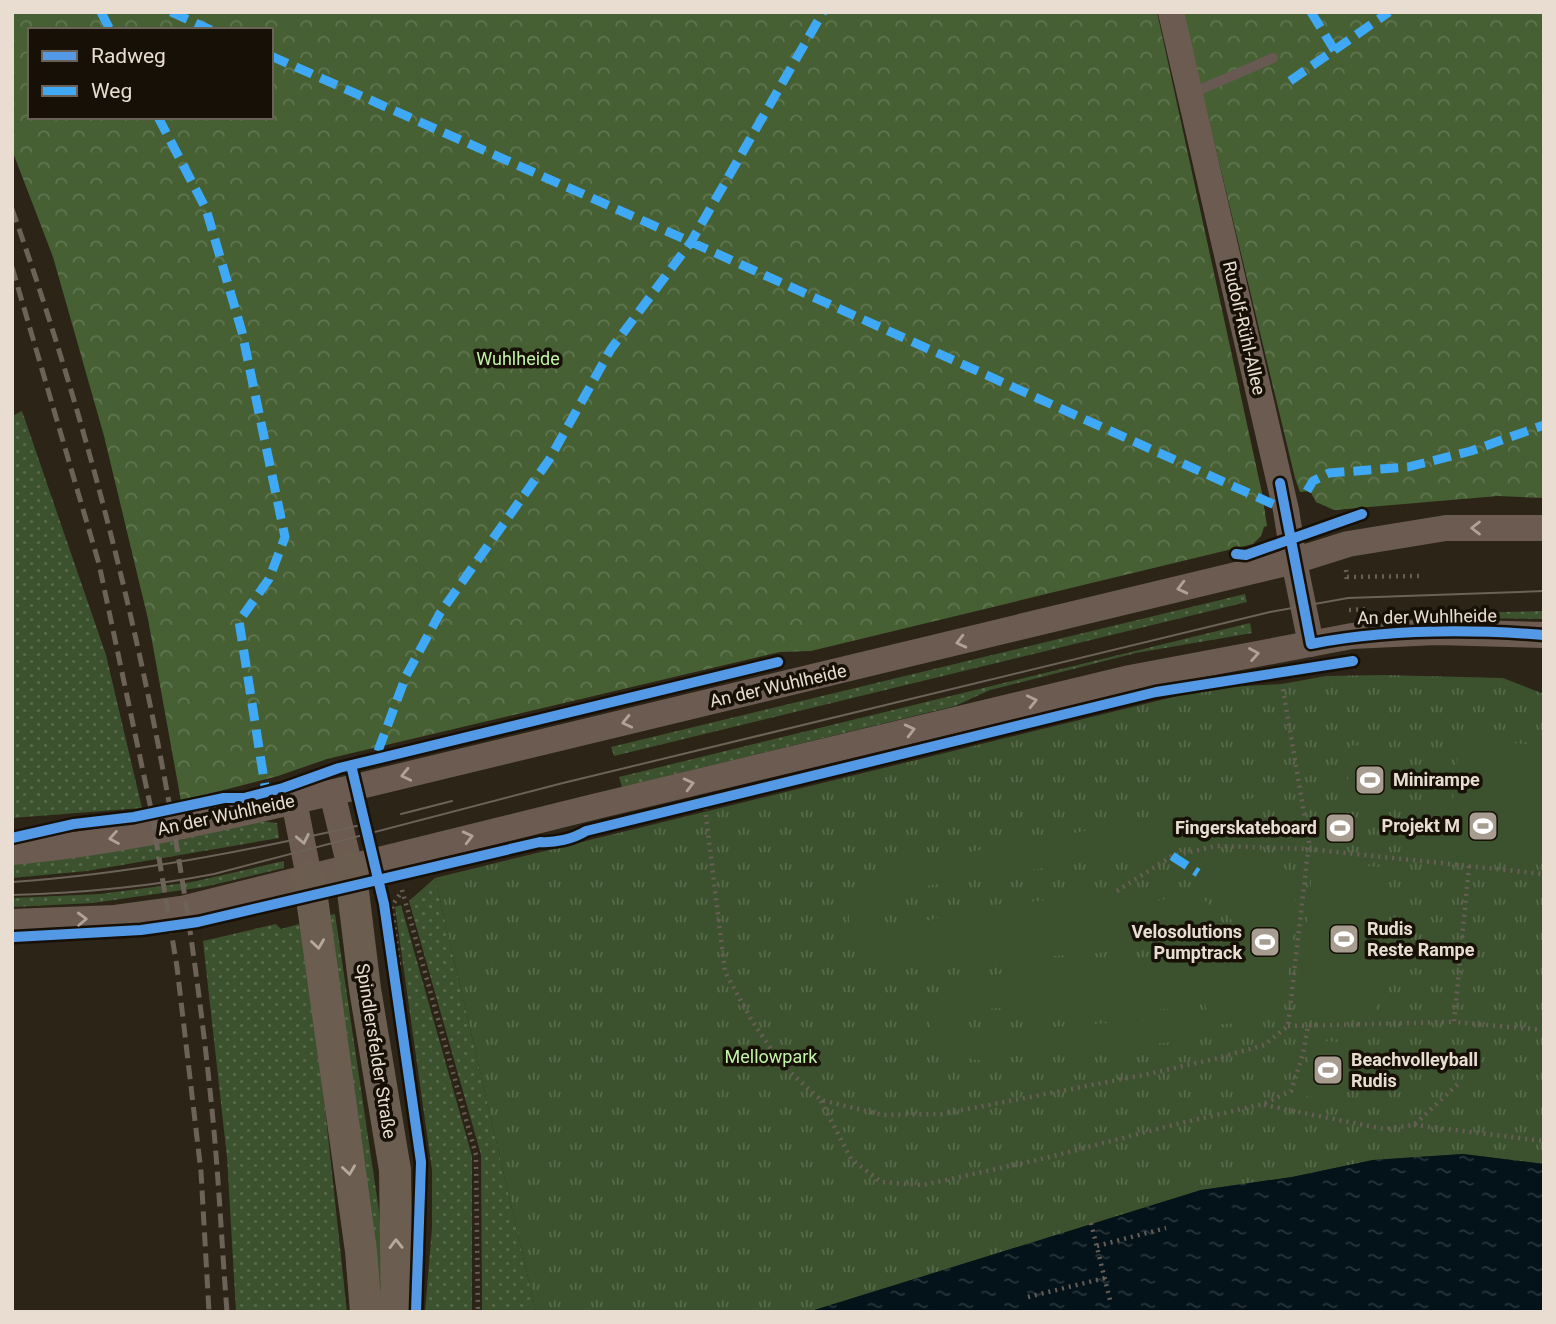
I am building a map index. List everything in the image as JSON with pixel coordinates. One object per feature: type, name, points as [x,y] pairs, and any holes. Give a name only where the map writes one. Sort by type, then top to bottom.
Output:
[{"type":"highway","name":"Spindlersfelder Straße","points":[[350,867],[365,989],[395,1170],[397,1312]]},
{"type":"highway","points":[[309,877],[361,1251],[366,1312]]},
{"type":"main road","name":"Rudolf-Rühl-Allee","points":[[1171,12],[1286,510],[1311,644]]},
{"type":"main road","name":"An der Wuhlheide","points":[[12,852],[52,849],[205,822],[332,793],[1294,561],[1348,544],[1446,528],[1544,528]]},
{"type":"main road","name":"An der Wuhlheide","points":[[12,922],[114,918],[181,909],[1130,678],[1352,636],[1424,633],[1544,635]]},
{"type":"main road","name":"Spindlersfelder Straße","points":[[332,793],[350,867]]},
{"type":"main road","points":[[294,801],[309,877]]},
{"type":"lane","points":[[1190,94],[1273,58]]},
{"type":"path","points":[[1346,570],[1347,580],[1419,576]]},
{"type":"path","points":[[1282,684],[1309,842],[1288,1026]]},
{"type":"path","points":[[690,805],[717,799]]},
{"type":"path","points":[[705,808],[724,972],[781,1064],[821,1100],[850,1159],[881,1182],[923,1185],[1046,1158],[1263,1104],[1291,1091],[1303,1054],[1308,1025]]},
{"type":"path","points":[[1117,891],[1172,856],[1216,846],[1308,849],[1544,874]]},
{"type":"path","points":[[1454,1022],[1469,866]]},
{"type":"path","points":[[393,977],[399,964],[392,906],[402,890],[476,1155],[478,1312]]},
{"type":"path","points":[[821,1100],[883,1115],[942,1114],[1218,1058],[1264,1045],[1288,1026],[1454,1022],[1544,1030]]},
{"type":"path","points":[[1414,1125],[1459,1083]]},
{"type":"path","points":[[1263,1104],[1384,1129],[1414,1125],[1544,1141]]},
{"type":"path","points":[[1091,1223],[1110,1300]]},
{"type":"path","points":[[1097,1246],[1166,1228]]},
{"type":"path","points":[[1028,1297],[1105,1278]]},
{"type":"green space","name":"Wuhlheide","points":[[12,12],[1157,12],[1267,526],[1253,544],[811,651],[780,652],[327,759],[278,776],[181,801],[148,619],[104,436],[53,257],[12,150]]},
{"type":"green space","points":[[1183,12],[1544,12],[1544,498],[1498,496],[1334,510],[1316,502],[1310,491],[1300,492]]},
{"type":"green space","points":[[22,411],[106,655],[142,808],[12,818],[12,416]]},
{"type":"green space","points":[[1245,594],[1247,602],[614,756],[611,747]]},
{"type":"green space","points":[[1544,611],[1544,619],[1425,617],[1424,614]]},
{"type":"green space","points":[[1250,623],[1252,633],[1136,653],[990,690],[955,706],[622,787],[619,777]]},
{"type":"green space","name":"Mellowpark","points":[[1326,676],[1503,678],[1544,694],[1544,1164],[1463,1154],[1373,1160],[1292,1177],[1201,1190],[808,1312],[536,1312],[435,878],[1210,688],[1282,684]]},
{"type":"green space","name":"Projekt M","points":[[1460,738],[1544,746],[1544,864],[1420,852],[1426,798],[1453,800]]},
{"type":"green space","name":"Minirampe","points":[[1351,745],[1395,749],[1388,815],[1345,811]]},
{"type":"green space","points":[[1260,797],[1267,835],[932,885],[893,895],[882,902],[879,909],[882,928],[891,931],[969,909],[1001,904],[1114,895],[1143,902],[1184,894],[1206,901],[1215,911],[1232,945],[1232,955],[1218,983],[1194,1004],[1176,1009],[1135,1010],[1116,1014],[1037,1013],[998,1008],[965,1011],[956,1018],[960,1026],[974,1029],[1013,1030],[1191,1017],[1199,1023],[1201,1034],[1195,1040],[1025,1057],[1005,1054],[990,1060],[975,1060],[953,1053],[938,1041],[930,1028],[929,1012],[937,998],[958,981],[1064,963],[1166,956],[1188,959],[1196,957],[1200,947],[1148,946],[1089,954],[960,961],[888,969],[872,963],[861,951],[849,922],[849,903],[854,890],[867,877],[903,864]]},
{"type":"green space","points":[[261,821],[277,823],[279,838],[87,871],[12,878],[12,864]]},
{"type":"green space","name":"Velosolutions Pumptrack","points":[[1212,854],[1288,870],[1296,885],[1288,973],[1277,1013],[1264,1022],[1222,1024],[1208,1018],[1205,1003],[1231,975],[1236,966],[1239,948],[1232,920],[1227,912],[1192,880],[1196,861]]},
{"type":"green space","points":[[284,861],[284,868],[204,887],[93,903],[12,907],[12,898],[100,894],[192,882]]},
{"type":"green space","name":"Rudis Reste Rampe","points":[[1313,861],[1390,868],[1376,1016],[1299,1009]]},
{"type":"green space","points":[[435,878],[536,1312],[482,1312],[481,1155],[409,901]]},
{"type":"green space","points":[[401,905],[472,1156],[472,1312],[425,1312],[432,1228],[432,1170],[395,907]]},
{"type":"green space","points":[[335,914],[379,1211],[386,1299],[377,1312],[325,916]]},
{"type":"green space","points":[[276,924],[281,929],[299,924],[307,941],[347,1312],[236,1312],[227,1157],[203,941]]},
{"type":"green space","name":"Beachvolleyball Rudis","points":[[1310,1039],[1352,1044],[1346,1101],[1304,1096]]},
{"type":"water","points":[[1463,1154],[1544,1164],[1544,1312],[808,1312],[1201,1190],[1292,1177],[1373,1160]]},
{"type":"tram line","points":[[12,895],[114,889],[214,874],[563,783],[1270,612],[1348,598],[1544,591]]},
{"type":"tram line","points":[[401,814],[452,801]]},
{"type":"tram line","points":[[12,882],[188,860],[361,825]]},
{"type":"railway","points":[[12,209],[83,432],[140,658],[164,773],[200,1004],[215,1144],[227,1312]]},
{"type":"railway","points":[[12,267],[99,564],[151,809],[177,967],[201,1172],[209,1312]]},
{"type":"marked path","points":[[101,12],[109,28]]},
{"type":"marked path","points":[[171,12],[207,28]]},
{"type":"marked path","points":[[378,751],[406,676],[440,613],[549,460],[611,349],[691,242],[823,12]]},
{"type":"marked path","points":[[1311,12],[1335,51]]},
{"type":"marked path","points":[[1290,81],[1389,12]]},
{"type":"marked path","points":[[273,57],[1286,510]]},
{"type":"marked path","points":[[159,119],[206,209],[242,332],[285,537],[269,579],[239,621],[265,786]]},
{"type":"marked path","points":[[1307,491],[1313,481],[1329,473],[1408,467],[1471,451],[1544,425]]},
{"type":"marked path","points":[[1172,856],[1198,873]]},
{"type":"cycle path","points":[[1280,483],[1311,644],[1398,633],[1486,632],[1544,635]]},
{"type":"cycle path","points":[[1236,554],[1246,555],[1362,514]]},
{"type":"cycle path","points":[[14,937],[141,930],[198,922],[540,842],[564,840],[586,831],[1156,692],[1353,661]]},
{"type":"cycle path","points":[[12,838],[74,824],[134,817],[224,798],[244,798],[283,788],[339,768],[778,662]]},
{"type":"cycle path","points":[[351,765],[384,904],[421,1162],[416,1312]]},
{"type":"place","name":"Minirampe","points":[[1370,780]]},
{"type":"place","name":"Projekt M","points":[[1483,826]]},
{"type":"place","name":"Fingerskateboard","points":[[1340,828]]},
{"type":"place","name":"Rudis Reste Rampe","points":[[1344,939]]},
{"type":"place","name":"Velosolutions Pumptrack","points":[[1265,942]]},
{"type":"place","name":"Beachvolleyball Rudis","points":[[1328,1070]]}]
